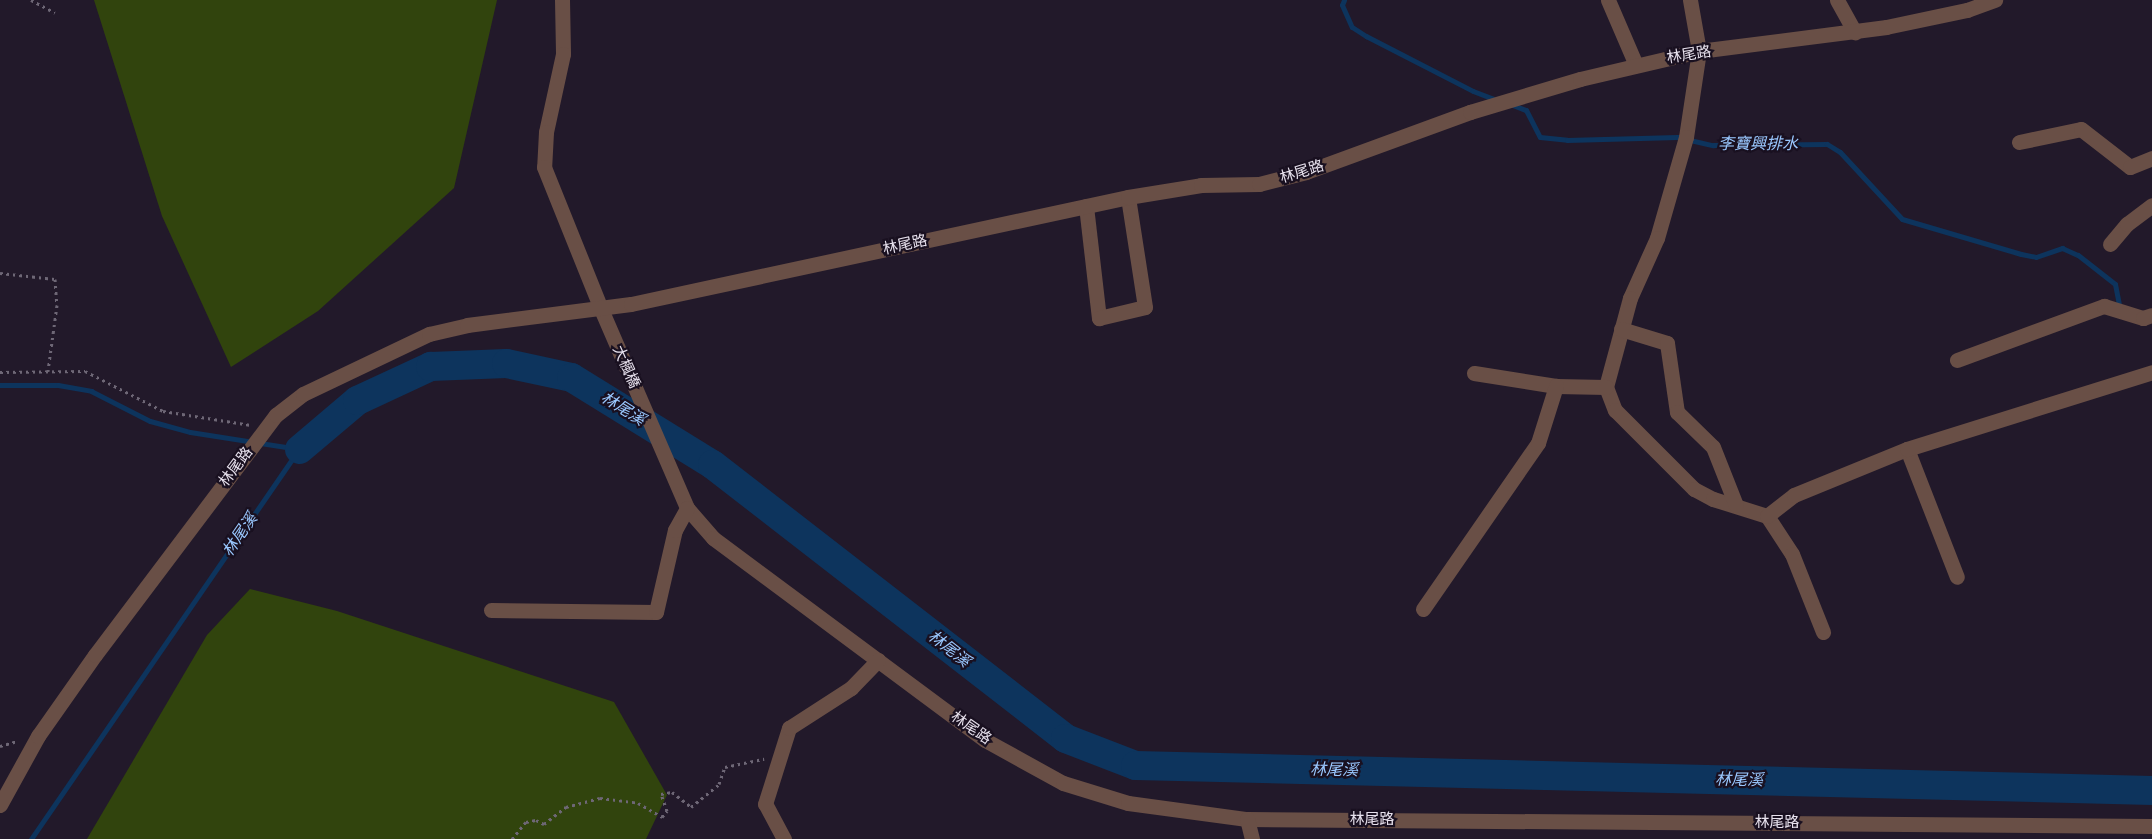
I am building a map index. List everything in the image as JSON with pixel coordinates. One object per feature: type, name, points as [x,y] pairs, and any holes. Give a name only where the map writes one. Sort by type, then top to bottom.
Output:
[{"type":"street","points":[[562,0],[563,54],[546,132],[544,167],[600,309]]},
{"type":"street","points":[[1608,0],[1636,65]]},
{"type":"street","points":[[1690,0],[1699,52],[1683,146],[1657,238],[1630,298],[1606,387],[1615,410],[1694,489],[1766,516],[1792,554],[1822,632]]},
{"type":"street","points":[[1837,0],[1855,32]]},
{"type":"street","name":"林尾路","points":[[0,806],[38,736],[83,671],[276,415],[303,394],[429,334],[468,325],[600,309],[1128,197],[1201,185],[1259,184],[1306,172],[1470,112],[1636,65],[1699,52],[1855,32],[1967,10],[1995,0]]},
{"type":"street","points":[[2019,142],[2081,129],[2130,167],[2152,158]]},
{"type":"street","points":[[1086,206],[1099,318],[1145,307],[1128,197]]},
{"type":"street","points":[[2110,244],[2126,224],[2152,205]]},
{"type":"street","points":[[1957,360],[2104,306],[2143,318],[2152,316]]},
{"type":"street","name":"大楓橋","points":[[600,309],[688,508]]},
{"type":"street","points":[[1621,329],[1667,343],[1677,412],[1713,447],[1736,505]]},
{"type":"street","points":[[1766,516],[1794,495],[1906,449],[2152,372]]},
{"type":"street","points":[[1474,373],[1556,386],[1606,387]]},
{"type":"street","points":[[1423,609],[1538,443],[1556,386]]},
{"type":"street","points":[[1906,449],[1957,577]]},
{"type":"street","points":[[491,610],[656,612],[675,530],[688,508]]},
{"type":"street","name":"林尾路","points":[[688,508],[713,538],[985,740],[1063,783],[1128,803],[1247,819],[2152,826]]},
{"type":"street","points":[[784,839],[765,804],[780,764],[784,739],[789,728],[851,688],[878,660]]},
{"type":"street","points":[[1247,819],[1252,839]]},
{"type":"path","points":[[31,0],[55,13]]},
{"type":"path","points":[[0,274],[55,279],[57,305],[48,371]]},
{"type":"path","points":[[0,372],[85,371],[163,411],[266,428]]},
{"type":"path","points":[[512,839],[526,822],[536,820],[544,824],[566,807],[600,798],[638,803],[662,817],[667,811],[661,794],[672,792],[691,807],[719,784],[725,766],[764,759],[784,739]]},
{"type":"green space","points":[[94,0],[497,0],[454,188],[318,311],[231,367],[162,216]]},
{"type":"green space","points":[[250,589],[337,611],[614,702],[667,795],[646,839],[87,839],[207,635]]},
{"type":"waterway","name":"李寶興排水","points":[[1344,0],[1342,5],[1352,27],[1473,91],[1497,100]]},
{"type":"waterway","name":"李寶興排水","points":[[1510,104],[1526,110],[1540,137],[1567,140],[1677,137],[1713,145],[1827,144],[1840,152],[1902,219],[2036,257],[2062,248],[2078,255],[2115,284],[2120,309]]},
{"type":"waterway","name":"林尾溪","points":[[299,449],[357,400],[430,366],[506,363],[571,377],[712,464],[1065,738],[1135,765],[2152,790]]},
{"type":"waterway","name":"林尾溪","points":[[0,385],[58,385],[91,391],[150,421],[190,432],[299,449],[31,839]]}]
